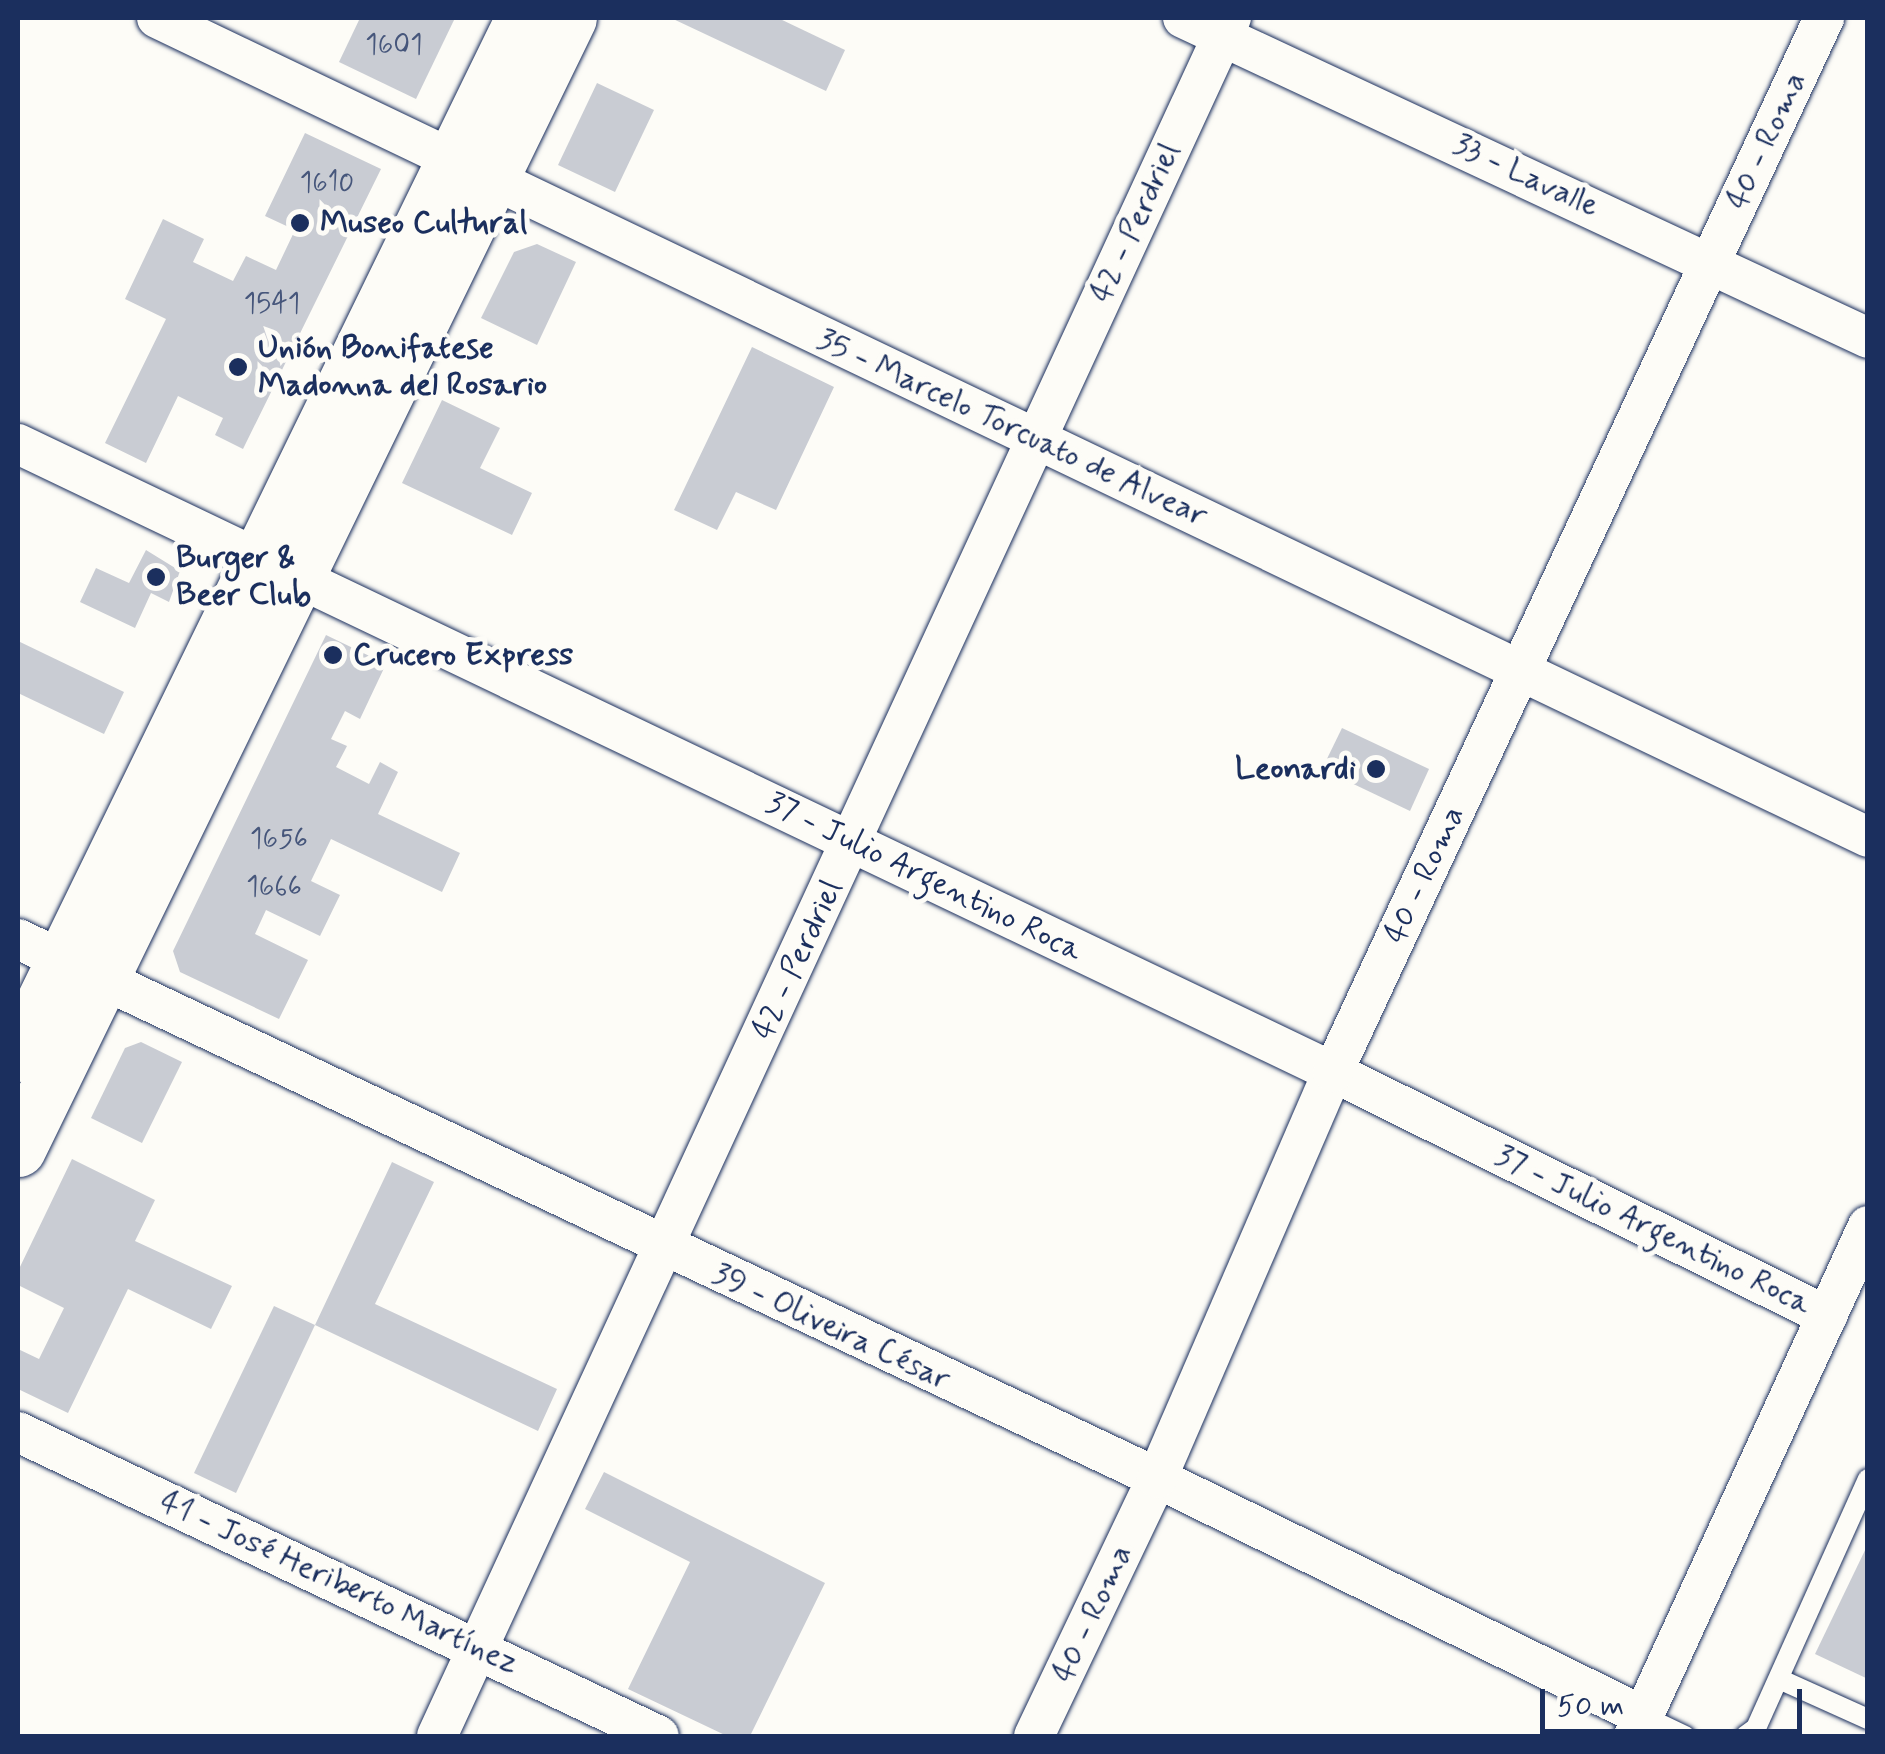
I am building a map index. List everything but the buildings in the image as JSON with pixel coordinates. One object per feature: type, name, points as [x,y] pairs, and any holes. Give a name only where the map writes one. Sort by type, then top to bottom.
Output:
[{"type":"main road","points":[[473,168],[523,18]]},
{"type":"main road","points":[[18,1054],[61,959],[276,570],[473,168],[570,18]]},
{"type":"main road","points":[[18,1150],[61,959]]},
{"type":"street","name":"35 - Marcelo Torcuato de Alvear","points":[[157,18],[1035,442],[1522,666],[1868,837]]},
{"type":"street","name":"33 - Lavalle","points":[[1183,18],[1227,27],[1868,338]]},
{"type":"street","name":"40 - Roma","points":[[1034,1736],[1157,1478],[1333,1072],[1824,18]]},
{"type":"street","name":"42 - Perdriel","points":[[437,1736],[661,1248],[854,843],[1227,27]]},
{"type":"street","name":"37 - Julio Argentino Roca","points":[[18,444],[1333,1072],[1827,1316]]},
{"type":"street","name":"39 - Oliveira César","points":[[61,959],[661,1248],[1157,1478],[1639,1726]]},
{"type":"street","points":[[1639,1726],[1868,1226]]},
{"type":"street","name":"41 - José Heriberto Martínez","points":[[18,1432],[659,1736]]},
{"type":"lane","points":[[1746,1736],[1778,1679],[1868,1479]]},
{"type":"lane","points":[[1778,1679],[1868,1719]]},
{"type":"lane","points":[[1639,1726],[1685,1736]]},
{"type":"place","name":"Museo Cultural","points":[[300,223]]},
{"type":"place","name":"Unión Bonifatese Madonna del Rosario","points":[[238,367]]},
{"type":"place","name":"Burger & Beer Club","points":[[156,577]]},
{"type":"place","name":"Crucero Express","points":[[333,655]]},
{"type":"place","name":"Leonardi","points":[[1376,769]]}]
